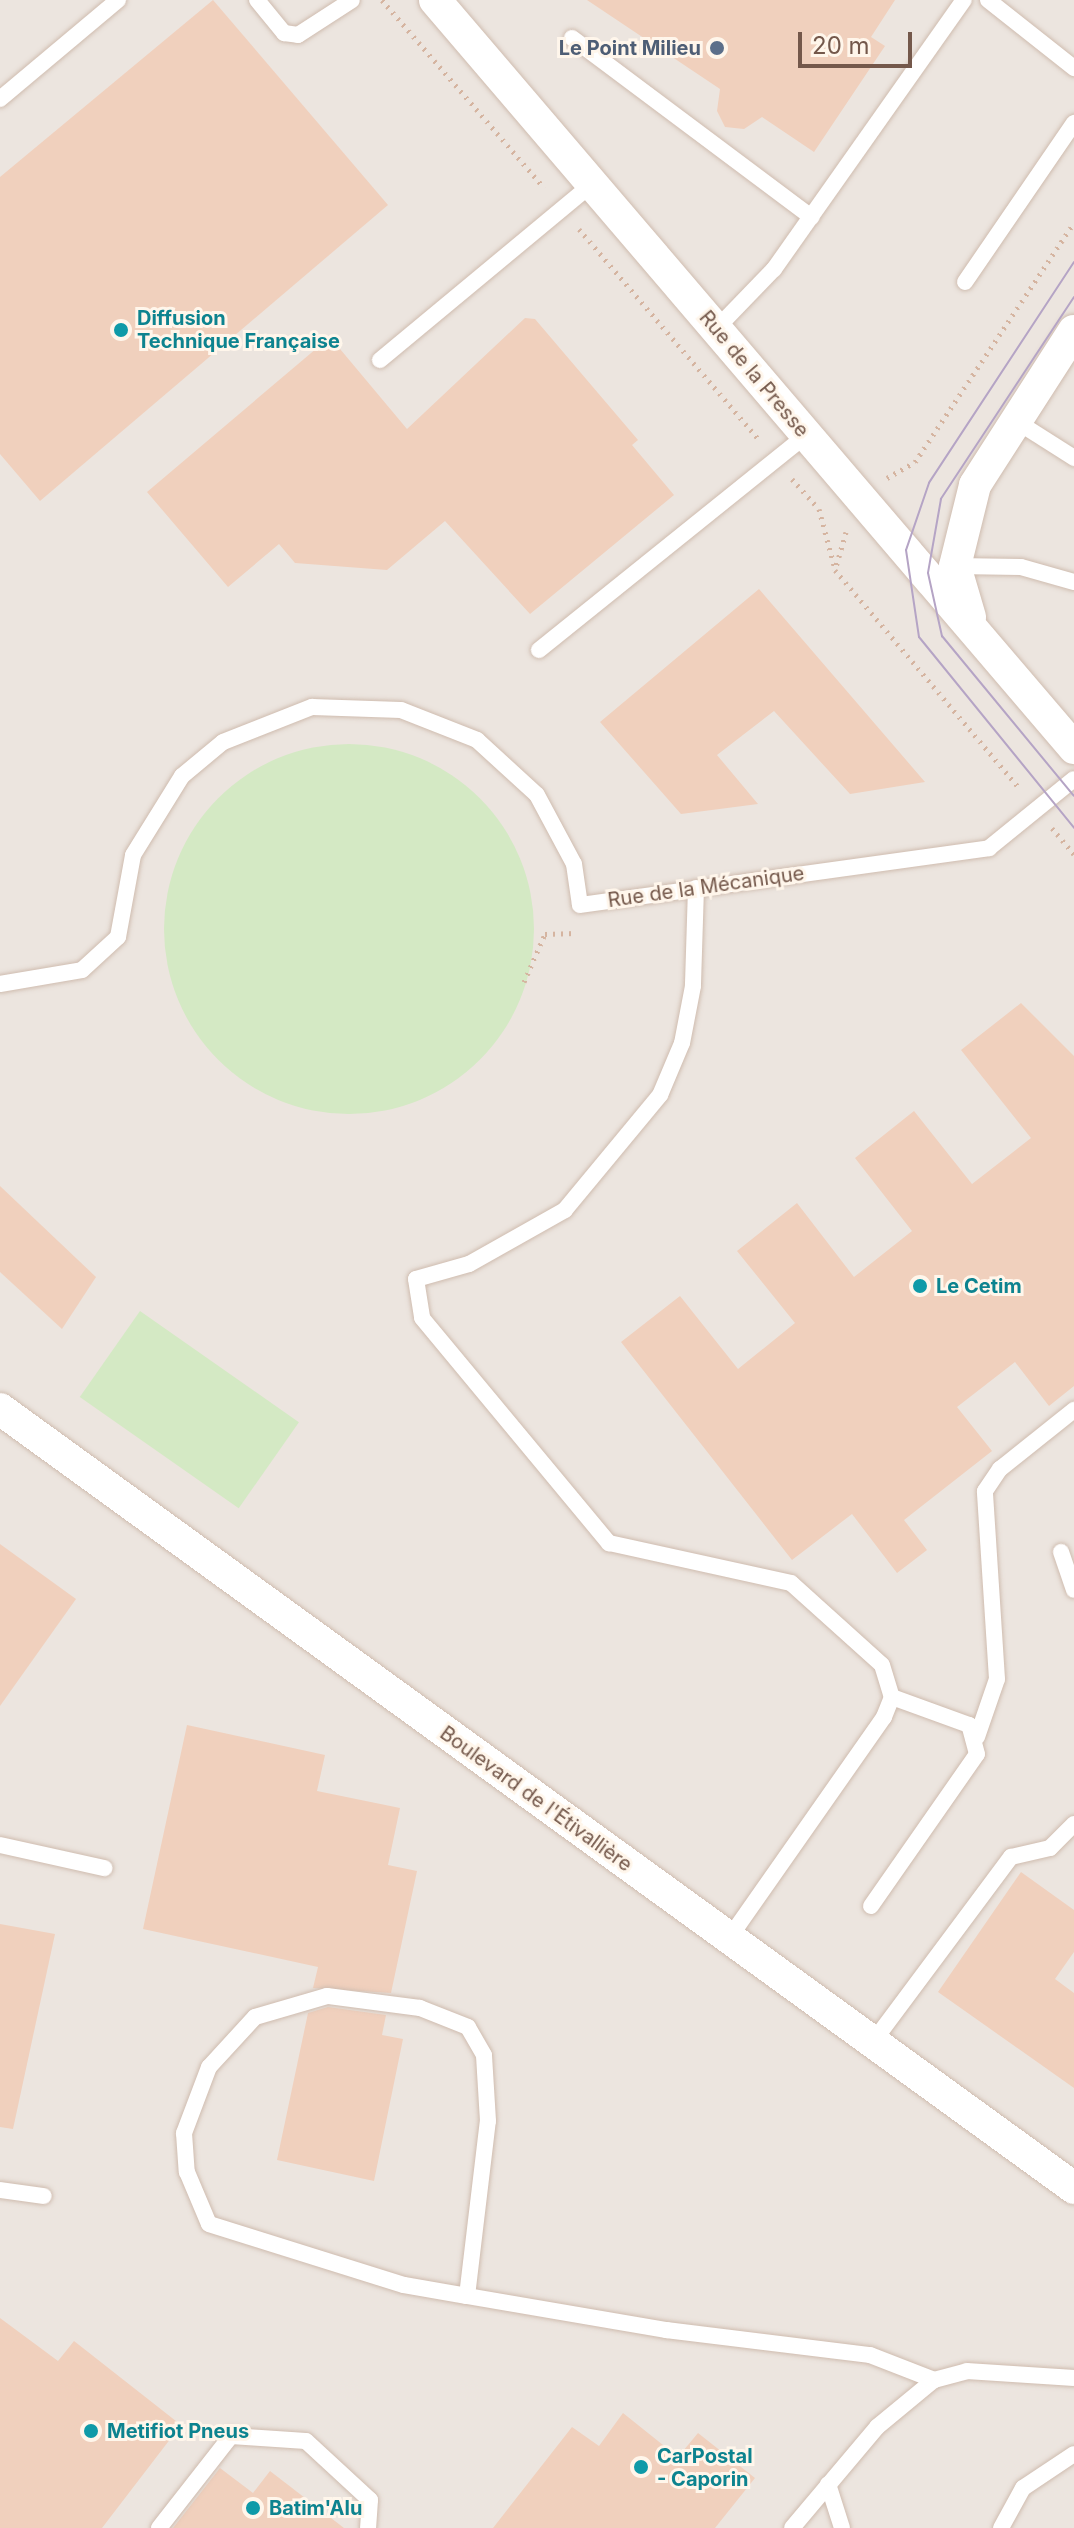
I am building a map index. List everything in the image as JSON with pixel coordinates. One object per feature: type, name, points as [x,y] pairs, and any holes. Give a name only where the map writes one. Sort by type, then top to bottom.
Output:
[{"type":"street","name":"Rue de la Presse","points":[[435,0],[985,649],[1074,748]]},
{"type":"street","points":[[985,649],[955,566],[975,485],[1074,331]]},
{"type":"street","name":"Boulevard de l'Étivallière","points":[[0,1409],[1074,2188]]},
{"type":"lane","points":[[0,99],[118,0]]},
{"type":"lane","points":[[257,0],[284,33],[298,35],[352,0]]},
{"type":"lane","points":[[716,329],[774,269],[964,0]]},
{"type":"lane","points":[[988,0],[1074,68]]},
{"type":"lane","points":[[572,38],[811,217]]},
{"type":"lane","points":[[965,282],[1074,123]]},
{"type":"lane","points":[[380,360],[592,184]]},
{"type":"lane","points":[[1016,421],[1074,458]]},
{"type":"lane","points":[[539,650],[806,435]]},
{"type":"lane","points":[[955,566],[1006,565],[1074,582]]},
{"type":"lane","name":"Rue de la Mécanique","points":[[0,984],[82,970],[118,937],[133,855],[182,776],[223,742],[312,707],[401,710],[477,740],[537,795],[574,864],[580,905],[989,848],[1074,779]]},
{"type":"lane","points":[[696,888],[693,986],[682,1043],[660,1095],[565,1210],[469,1264],[416,1279],[422,1318],[609,1543],[791,1583],[882,1665],[892,1697]]},
{"type":"lane","points":[[871,1906],[977,1754],[977,1737],[997,1679],[985,1491],[1000,1469],[1074,1410]]},
{"type":"lane","points":[[1061,1552],[1074,1590]]},
{"type":"lane","points":[[892,1697],[946,1713],[977,1737]]},
{"type":"lane","points":[[729,1938],[892,1697]]},
{"type":"lane","points":[[873,2042],[1011,1857],[1050,1848],[1074,1824]]},
{"type":"lane","points":[[0,1845],[104,1868]]},
{"type":"lane","points":[[467,2296],[488,2121],[484,2055],[468,2027],[420,2008],[327,1996],[255,2017],[209,2067],[184,2133],[187,2172],[209,2224],[404,2285],[467,2296],[870,2355],[934,2380]]},
{"type":"lane","points":[[0,2190],[44,2196]]},
{"type":"lane","points":[[792,2528],[877,2427],[934,2380],[967,2371],[1074,2378]]},
{"type":"lane","points":[[159,2528],[231,2436],[306,2441],[370,2500],[368,2528]]},
{"type":"lane","points":[[1001,2528],[1023,2488],[1074,2454]]},
{"type":"lane","points":[[828,2484],[842,2528]]},
{"type":"path","points":[[382,0],[819,509],[835,570]]},
{"type":"path","points":[[524,982],[545,934],[577,933]]},
{"type":"shaded area","points":[[0,0],[1074,0],[1074,2528],[0,2528]]},
{"type":"green space","points":[[349,744],[385,747],[420,758],[452,775],[480,798],[503,826],[520,858],[531,893],[534,929],[531,965],[520,1000],[503,1032],[480,1060],[452,1083],[420,1100],[385,1111],[349,1114],[313,1111],[278,1100],[246,1083],[218,1060],[195,1032],[178,1000],[167,965],[164,929],[167,893],[178,858],[195,826],[218,798],[246,775],[278,758],[313,747]]},
{"type":"green space","points":[[140,1311],[299,1422],[239,1508],[80,1397]]},
{"type":"building","name":"Diffusion Technique Française","points":[[213,0],[388,205],[40,501],[0,454],[0,177]]},
{"type":"building","points":[[587,0],[895,0],[871,37],[885,46],[814,152],[762,117],[744,129],[725,127],[717,111],[720,89]]},
{"type":"building","points":[[525,318],[535,319],[638,440],[632,445],[674,495],[530,614],[445,521],[387,570],[295,563],[279,544],[228,587],[147,492],[330,337],[407,429]]},
{"type":"building","points":[[759,589],[925,782],[850,794],[774,711],[717,755],[758,804],[681,814],[600,722]]},
{"type":"building","name":"Le Cetim","points":[[1021,1003],[1074,1056],[1074,1386],[1049,1406],[1015,1362],[957,1407],[992,1451],[904,1520],[927,1550],[897,1573],[852,1514],[792,1560],[621,1342],[680,1296],[738,1369],[795,1323],[737,1251],[797,1203],[854,1277],[912,1231],[855,1158],[914,1111],[972,1184],[1031,1138],[961,1050]]},
{"type":"building","points":[[0,1186],[96,1277],[62,1329],[0,1272]]},
{"type":"building","points":[[0,1544],[76,1599],[0,1706]]},
{"type":"building","points":[[187,1725],[325,1755],[317,1791],[400,1808],[388,1865],[417,1871],[391,1993],[313,1988],[318,1967],[143,1929]]},
{"type":"building","points":[[1021,1872],[1074,1910],[1074,1952],[1055,1979],[1074,1993],[1074,2088],[938,1992]]},
{"type":"building","points":[[0,1924],[55,1934],[13,2129],[0,2127]]},
{"type":"building","points":[[328,2007],[386,2015],[382,2035],[403,2039],[374,2181],[277,2160],[308,2013]]},
{"type":"building","name":"Metifiot Pneus","points":[[0,2318],[58,2361],[74,2341],[181,2425],[102,2528],[0,2528]]},
{"type":"building","name":"CarPostal - Caporin","points":[[623,2413],[678,2457],[698,2433],[755,2478],[715,2528],[493,2528],[572,2427],[599,2446]]},
{"type":"building","name":"Batim'Alu","points":[[220,2468],[253,2493],[270,2471],[344,2528],[173,2528]]},
{"type":"tram line","points":[[1074,262],[929,483],[906,550],[919,637],[1074,828]]},
{"type":"tram line","points":[[1074,297],[941,499],[928,573],[942,636],[1074,796]]},
{"type":"place","name":"Le Point Milieu","points":[[717,48]]},
{"type":"place","name":"Diffusion Technique Française","points":[[121,330]]},
{"type":"place","name":"Le Cetim","points":[[920,1286]]},
{"type":"place","name":"Metifiot Pneus","points":[[91,2431]]},
{"type":"place","name":"CarPostal - Caporin","points":[[641,2467]]},
{"type":"place","name":"Batim'Alu","points":[[253,2508]]}]
